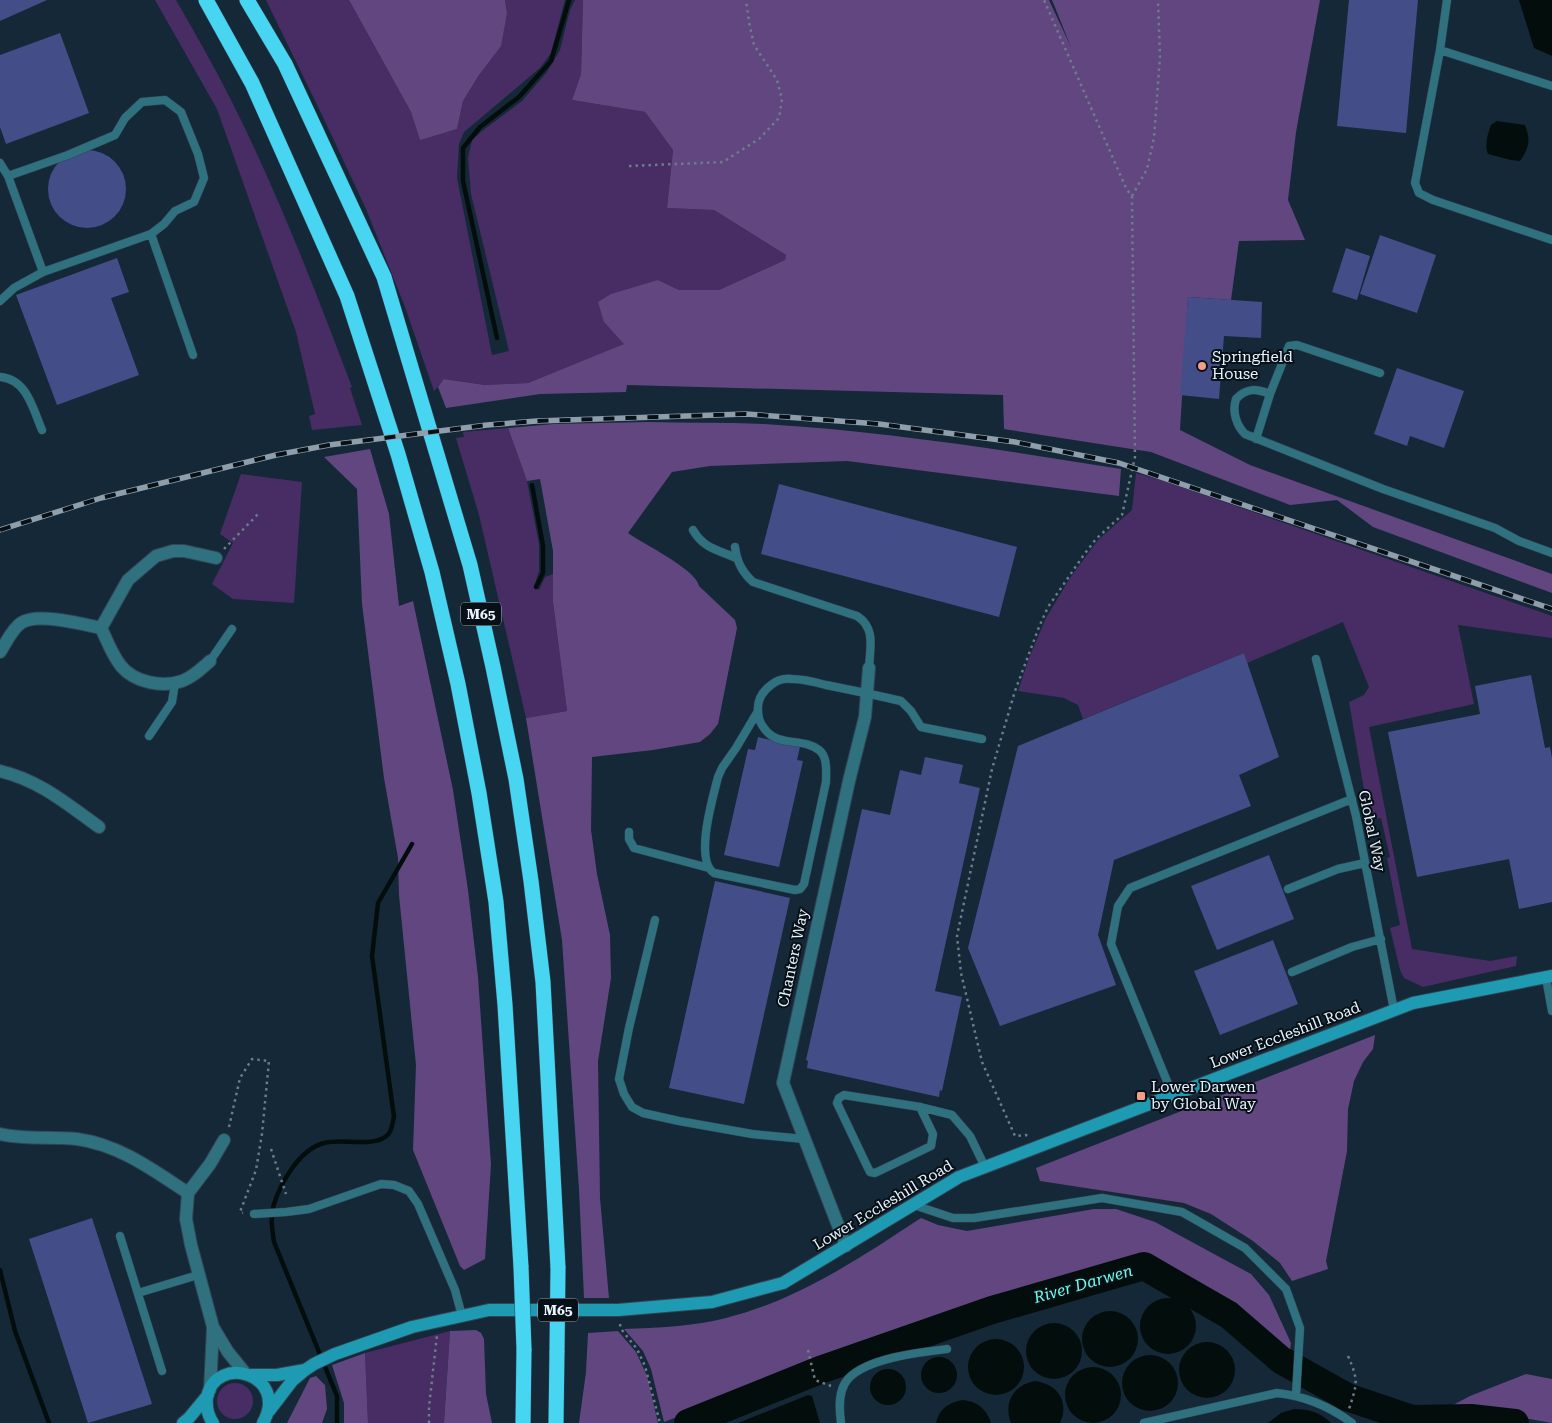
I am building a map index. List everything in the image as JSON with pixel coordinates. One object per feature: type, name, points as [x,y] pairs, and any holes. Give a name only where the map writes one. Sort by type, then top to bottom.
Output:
[{"type":"highway","name":"M65","points":[[206,0],[252,83],[347,296],[398,454],[432,572],[458,684],[479,793],[496,902],[505,1005],[521,1267],[524,1349],[523,1423]]},
{"type":"highway","name":"M65","points":[[247,0],[285,64],[384,277],[470,564],[516,779],[532,881],[543,982],[558,1268],[556,1423]]},
{"type":"street","points":[[101,628],[128,580],[156,556],[173,551],[184,551],[216,558]]},
{"type":"street","points":[[0,652],[19,624],[28,620],[39,618],[101,628]]},
{"type":"street","points":[[101,628],[115,658],[133,676],[159,683],[175,683],[195,674],[210,661]]},
{"type":"street","name":"Chanters Way","points":[[846,1246],[783,1083],[849,781],[865,717],[869,668]]},
{"type":"street","points":[[0,771],[15,774],[40,786],[99,827]]},
{"type":"street","name":"Lower Eccleshill Road","points":[[183,1423],[189,1418],[216,1382],[224,1376],[235,1373],[278,1375],[310,1367],[335,1354],[412,1327],[489,1310],[618,1310],[712,1302],[774,1286],[783,1283],[846,1246],[959,1177],[1413,1003],[1549,977]]},
{"type":"street","points":[[0,1134],[32,1139],[78,1139],[119,1150],[188,1193]]},
{"type":"street","points":[[224,1140],[210,1164],[188,1193],[186,1219],[198,1275],[213,1327],[228,1352],[248,1374],[260,1381],[266,1390],[270,1400],[267,1418]]},
{"type":"street","points":[[213,1327],[208,1412],[213,1423]]},
{"type":"street","name":"Lower Eccleshill Road","points":[[267,1418],[285,1390],[310,1367]]},
{"type":"lane","points":[[1447,0],[1440,50],[1415,183],[1419,193],[1433,200],[1552,240]]},
{"type":"lane","points":[[1440,50],[1552,86]]},
{"type":"lane","points":[[0,301],[14,288],[42,272],[151,234],[176,211],[194,202],[204,178],[198,154],[181,112],[165,100],[142,102],[125,118],[115,136],[8,176]]},
{"type":"lane","points":[[0,163],[8,176],[42,272]]},
{"type":"lane","points":[[151,234],[193,354]]},
{"type":"lane","points":[[1543,237],[1552,234]]},
{"type":"lane","points":[[1256,439],[1270,394],[1289,346],[1297,345],[1380,373]]},
{"type":"lane","points":[[0,377],[10,378],[24,388],[42,430]]},
{"type":"lane","points":[[1270,394],[1251,390],[1239,396],[1234,403],[1235,417],[1240,429],[1245,434],[1383,489],[1495,528],[1519,541],[1552,552]]},
{"type":"lane","points":[[693,530],[699,540],[708,546],[736,558]]},
{"type":"lane","points":[[735,547],[736,558],[746,575],[753,582],[857,616],[865,621],[870,630],[871,637],[869,668]]},
{"type":"lane","points":[[210,661],[232,629]]},
{"type":"lane","name":"Global Way","points":[[1316,659],[1352,798],[1394,1010]]},
{"type":"lane","points":[[629,832],[629,839],[634,848],[708,868],[714,873],[724,876],[789,889],[800,889],[804,884],[826,782],[824,758],[820,750],[774,738],[760,722],[759,700],[764,690],[772,683],[783,679],[802,680],[901,701],[911,711],[921,727],[982,739]]},
{"type":"lane","points":[[149,736],[172,702],[175,683]]},
{"type":"lane","points":[[708,868],[706,837],[718,777],[758,711]]},
{"type":"lane","points":[[1173,1096],[1111,944],[1118,906],[1130,888],[1352,798]]},
{"type":"lane","points":[[1288,889],[1338,869],[1365,863]]},
{"type":"lane","points":[[654,920],[619,1079],[624,1094],[632,1107],[643,1113],[679,1121],[752,1134],[804,1139]]},
{"type":"lane","points":[[1292,972],[1352,947],[1380,939]]},
{"type":"lane","points":[[1549,977],[1552,1011]]},
{"type":"lane","points":[[920,1107],[933,1134],[932,1146],[875,1173],[870,1172],[837,1103],[839,1098],[844,1095],[920,1107],[952,1115],[970,1136],[986,1167]]},
{"type":"lane","points":[[254,1214],[309,1209],[381,1184],[394,1185],[409,1191],[418,1204],[455,1290],[462,1316]]},
{"type":"lane","points":[[914,1205],[952,1218],[974,1218],[1102,1198],[1182,1212],[1245,1248],[1286,1289],[1300,1328],[1296,1395]]},
{"type":"lane","points":[[120,1236],[162,1371]]},
{"type":"lane","points":[[138,1293],[198,1275]]},
{"type":"lane","points":[[841,1423],[839,1409],[842,1390],[849,1378],[869,1365],[903,1354],[947,1348]]},
{"type":"lane","points":[[1144,1423],[1277,1393],[1296,1395],[1335,1410],[1352,1423]]},
{"type":"path","points":[[629,166],[723,162],[759,139],[779,118],[782,99],[777,80],[754,45],[746,0]]},
{"type":"path","points":[[1044,0],[1126,188],[1132,197]]},
{"type":"path","points":[[1032,1149],[1026,1135],[1015,1136],[982,1062],[961,973],[957,936],[992,769],[1015,691],[1038,627],[1048,608],[1083,556],[1096,539],[1122,515],[1136,457],[1132,197],[1147,168],[1154,138],[1160,56],[1158,0]]},
{"type":"path","points":[[216,558],[260,512]]},
{"type":"path","points":[[224,1140],[240,1078],[252,1060],[269,1061],[262,1134],[256,1170],[240,1212],[254,1214]]},
{"type":"path","points":[[271,1149],[286,1194]]},
{"type":"path","points":[[618,1310],[620,1329],[637,1349],[645,1366],[660,1423]]},
{"type":"path","points":[[428,1423],[439,1321]]},
{"type":"path","points":[[808,1350],[815,1380],[842,1390]]},
{"type":"path","points":[[1348,1356],[1356,1373],[1356,1388],[1350,1408]]},
{"type":"shaded area","points":[[155,0],[176,0],[218,75],[248,135],[265,170],[324,314],[352,387],[350,388],[362,425],[312,430],[309,416],[315,414],[296,332],[217,109]]},
{"type":"shaded area","points":[[266,0],[349,0],[411,112],[420,139],[457,129],[463,101],[479,75],[507,13],[505,0],[565,0],[551,53],[540,68],[464,132],[459,144],[457,178],[492,355],[509,351],[471,194],[468,158],[472,140],[522,101],[547,72],[560,50],[570,10],[575,0],[583,0],[581,74],[572,100],[645,112],[673,150],[667,208],[714,210],[786,255],[785,260],[719,290],[679,290],[658,280],[604,322],[625,344],[528,383],[485,385],[445,379],[434,391],[405,307],[366,209]]},
{"type":"shaded area","points":[[349,0],[505,0],[507,13],[501,46],[479,75],[463,101],[457,129],[420,140],[411,112]]},
{"type":"shaded area","points":[[583,0],[1049,0],[1071,47],[1052,0],[1320,0],[1296,132],[1288,200],[1305,240],[1239,241],[1231,300],[1188,297],[1180,430],[1250,465],[1552,574],[1552,593],[1373,527],[1337,500],[1290,505],[1151,452],[1004,429],[1003,395],[627,385],[626,392],[540,394],[446,408],[438,387],[444,379],[485,385],[528,383],[624,344],[604,322],[598,302],[611,294],[658,280],[679,290],[719,290],[785,260],[786,255],[714,210],[667,208],[673,150],[645,112],[572,100],[581,74]]},
{"type":"shaded area","points":[[1519,0],[1552,0],[1552,56],[1534,48]]},
{"type":"shaded area","points":[[1497,121],[1525,125],[1528,144],[1520,161],[1488,154],[1486,143],[1488,135],[1491,125]]},
{"type":"shaded area","points":[[647,422],[764,424],[854,431],[987,448],[1121,469],[1119,496],[847,461],[710,466],[672,472],[628,533],[689,572],[696,579],[699,586],[735,620],[737,628],[718,724],[710,734],[700,742],[592,757],[591,830],[597,874],[610,935],[611,978],[598,1061],[600,1198],[609,1298],[584,1298],[579,1189],[562,940],[526,718],[567,711],[553,602],[553,551],[540,479],[527,481],[508,428],[554,424]]},
{"type":"shaded area","points":[[508,428],[527,481],[539,544],[539,571],[534,587],[539,590],[545,577],[553,574],[553,602],[567,711],[526,718],[479,515],[456,438],[464,437],[463,432]]},
{"type":"shaded area","points":[[370,449],[389,514],[399,606],[413,601],[453,790],[468,890],[478,977],[491,1164],[485,1259],[464,1270],[460,1266],[413,1150],[416,1065],[399,895],[398,858],[384,778],[362,604],[357,489],[324,457]]},
{"type":"shaded area","points":[[1136,473],[1164,481],[1552,616],[1552,638],[1458,625],[1474,704],[1369,727],[1412,949],[1490,961],[1517,956],[1516,966],[1423,987],[1404,978],[1400,970],[1390,928],[1400,925],[1387,858],[1390,857],[1381,818],[1369,819],[1349,702],[1364,695],[1369,687],[1343,622],[1247,663],[1244,653],[1083,719],[1078,705],[1064,698],[1018,691],[1029,658],[1046,618],[1070,578],[1098,540],[1132,510]]},
{"type":"shaded area","points":[[241,474],[302,482],[294,603],[233,599],[212,584],[233,543],[220,534]]},
{"type":"shaded area","points":[[1375,1035],[1373,1049],[1363,1062],[1354,1081],[1348,1109],[1347,1151],[1326,1261],[1328,1269],[1292,1281],[1280,1263],[1253,1241],[1211,1214],[1184,1203],[1040,1181],[1036,1168]]},
{"type":"shaded area","points":[[1094,1209],[1116,1209],[1155,1222],[1251,1274],[1269,1295],[1291,1343],[1289,1359],[1234,1310],[1144,1258],[984,1300],[664,1422],[651,1369],[643,1351],[624,1329],[689,1325],[726,1318],[753,1310],[803,1289],[828,1276],[921,1218],[938,1225],[967,1231]]},
{"type":"shaded area","points":[[1168,1298],[1179,1300],[1188,1306],[1194,1315],[1196,1326],[1194,1337],[1188,1346],[1179,1352],[1168,1354],[1157,1352],[1148,1346],[1142,1337],[1140,1326],[1142,1315],[1148,1306],[1157,1300]]},
{"type":"shaded area","points":[[1110,1311],[1121,1313],[1130,1319],[1136,1328],[1138,1339],[1136,1350],[1130,1359],[1121,1365],[1110,1367],[1099,1365],[1090,1359],[1084,1350],[1082,1339],[1084,1328],[1090,1319],[1099,1313]]},
{"type":"shaded area","points":[[1054,1323],[1065,1325],[1074,1331],[1080,1340],[1082,1351],[1080,1362],[1074,1371],[1065,1377],[1054,1379],[1043,1377],[1034,1371],[1028,1362],[1026,1351],[1028,1340],[1034,1331],[1043,1325]]},
{"type":"shaded area","points":[[476,1330],[481,1333],[484,1339],[486,1394],[492,1423],[444,1423],[450,1331]]},
{"type":"shaded area","points":[[450,1331],[444,1423],[368,1423],[365,1353]]},
{"type":"shaded area","points":[[618,1331],[636,1352],[647,1376],[658,1423],[579,1423],[586,1372],[588,1333]]},
{"type":"shaded area","points":[[996,1339],[1007,1341],[1016,1347],[1022,1356],[1024,1367],[1022,1378],[1016,1387],[1007,1393],[996,1395],[985,1393],[976,1387],[970,1378],[968,1367],[970,1356],[976,1347],[985,1341]]},
{"type":"shaded area","points":[[1207,1342],[1218,1344],[1227,1350],[1233,1359],[1235,1370],[1233,1381],[1227,1390],[1218,1396],[1207,1398],[1196,1396],[1187,1390],[1181,1381],[1179,1370],[1181,1359],[1187,1350],[1196,1344]]},
{"type":"shaded area","points":[[365,1353],[368,1423],[344,1423],[344,1403],[332,1365]]},
{"type":"shaded area","points":[[1150,1355],[1161,1357],[1170,1363],[1176,1372],[1178,1383],[1176,1394],[1170,1403],[1161,1409],[1150,1411],[1139,1409],[1130,1403],[1124,1394],[1122,1383],[1124,1372],[1130,1363],[1139,1357]]},
{"type":"shaded area","points":[[939,1357],[946,1358],[952,1362],[956,1368],[956,1382],[952,1388],[946,1392],[939,1393],[932,1392],[926,1388],[922,1382],[921,1375],[922,1368],[926,1362],[932,1358]]},
{"type":"shaded area","points":[[1093,1367],[1104,1369],[1113,1375],[1119,1384],[1121,1395],[1119,1406],[1113,1415],[1104,1421],[1093,1423],[1082,1421],[1073,1415],[1067,1406],[1065,1395],[1067,1384],[1073,1375],[1082,1369]]},
{"type":"shaded area","points":[[888,1369],[895,1370],[901,1374],[905,1380],[905,1394],[901,1400],[895,1404],[888,1405],[881,1404],[875,1400],[871,1394],[870,1387],[871,1380],[875,1374],[881,1370]]},
{"type":"shaded area","points":[[1526,1374],[1552,1379],[1552,1423],[1453,1405],[1470,1396]]},
{"type":"shaded area","points":[[316,1376],[325,1385],[327,1409],[322,1423],[287,1423],[310,1378]]},
{"type":"shaded area","points":[[1035,1381],[1050,1386],[1060,1395],[1063,1415],[1060,1423],[1011,1423],[1008,1408],[1012,1396],[1021,1386]]},
{"type":"shaded area","points":[[235,1383],[242,1384],[248,1388],[252,1394],[252,1408],[248,1414],[242,1418],[235,1419],[228,1418],[222,1414],[218,1408],[217,1401],[218,1394],[222,1388],[228,1384]]},
{"type":"shaded area","points":[[808,1395],[812,1396],[820,1423],[738,1423]]},
{"type":"shaded area","points":[[963,1400],[973,1402],[981,1407],[987,1413],[991,1423],[936,1423],[937,1418],[945,1407],[953,1402]]},
{"type":"shaded area","points":[[1294,1409],[1314,1412],[1323,1416],[1331,1423],[1268,1423],[1281,1413]]},
{"type":"building","points":[[0,0],[47,0],[0,21]]},
{"type":"building","points":[[1349,0],[1418,0],[1406,133],[1337,126]]},
{"type":"building","points":[[60,33],[89,113],[6,144],[0,127],[0,55]]},
{"type":"building","points":[[87,150],[102,153],[114,162],[123,174],[126,189],[123,204],[114,216],[102,225],[87,228],[72,225],[60,216],[51,204],[48,189],[51,174],[60,162],[72,153]]},
{"type":"building","points":[[1380,235],[1436,255],[1417,313],[1360,294]]},
{"type":"building","points":[[1346,248],[1370,256],[1357,300],[1332,292]]},
{"type":"building","points":[[117,258],[129,292],[111,298],[139,375],[57,405],[16,295]]},
{"type":"building","name":"Springfield House","points":[[1188,297],[1262,302],[1261,338],[1224,336],[1219,399],[1180,395]]},
{"type":"building","points":[[1397,368],[1464,391],[1444,448],[1410,436],[1407,446],[1374,434]]},
{"type":"building","points":[[779,484],[1017,547],[999,617],[761,554]]},
{"type":"building","points":[[1244,653],[1279,757],[1239,775],[1251,806],[1114,860],[1098,935],[1116,985],[1000,1026],[968,948],[1018,746]]},
{"type":"building","points":[[1531,675],[1545,748],[1550,747],[1552,758],[1552,902],[1519,909],[1509,859],[1417,877],[1388,732],[1480,714],[1475,686]]},
{"type":"building","points":[[758,737],[800,747],[797,760],[803,761],[779,867],[724,855],[748,749],[755,750]]},
{"type":"building","points":[[925,757],[963,765],[959,783],[980,788],[935,991],[962,997],[942,1091],[940,1090],[939,1097],[807,1068],[808,1061],[806,1060],[862,809],[890,815],[900,770],[921,775]]},
{"type":"building","points":[[1269,855],[1294,919],[1217,950],[1191,886]]},
{"type":"building","points":[[715,881],[790,898],[744,1104],[669,1088]]},
{"type":"building","points":[[1273,940],[1298,1004],[1220,1035],[1194,971]]},
{"type":"building","points":[[92,1218],[152,1404],[88,1423],[29,1239]]},
{"type":"waterway","points":[[497,338],[463,181],[463,148],[480,127],[519,97],[551,61],[569,0]]},
{"type":"waterway","points":[[532,485],[543,546],[543,573],[536,587]]},
{"type":"waterway","points":[[337,1423],[337,1396],[274,1242],[272,1214],[281,1186],[299,1159],[315,1146],[339,1141],[364,1142],[379,1140],[390,1131],[394,1117],[372,956],[378,903],[412,844]]},
{"type":"waterway","name":"River Darwen","points":[[688,1423],[820,1370],[992,1310],[1144,1266],[1229,1315],[1281,1360],[1347,1397],[1412,1419],[1471,1418],[1515,1423]]},
{"type":"waterway","points":[[0,1270],[15,1331],[49,1423]]},
{"type":"railway","points":[[0,530],[101,498],[276,455],[329,445],[487,425],[537,421],[746,414],[879,424],[1015,442],[1119,463],[1552,609]]},
{"type":"place","name":"Springfield House","points":[[1202,366]]},
{"type":"place","name":"Lower Darwen by Global Way","points":[[1141,1096]]}]
